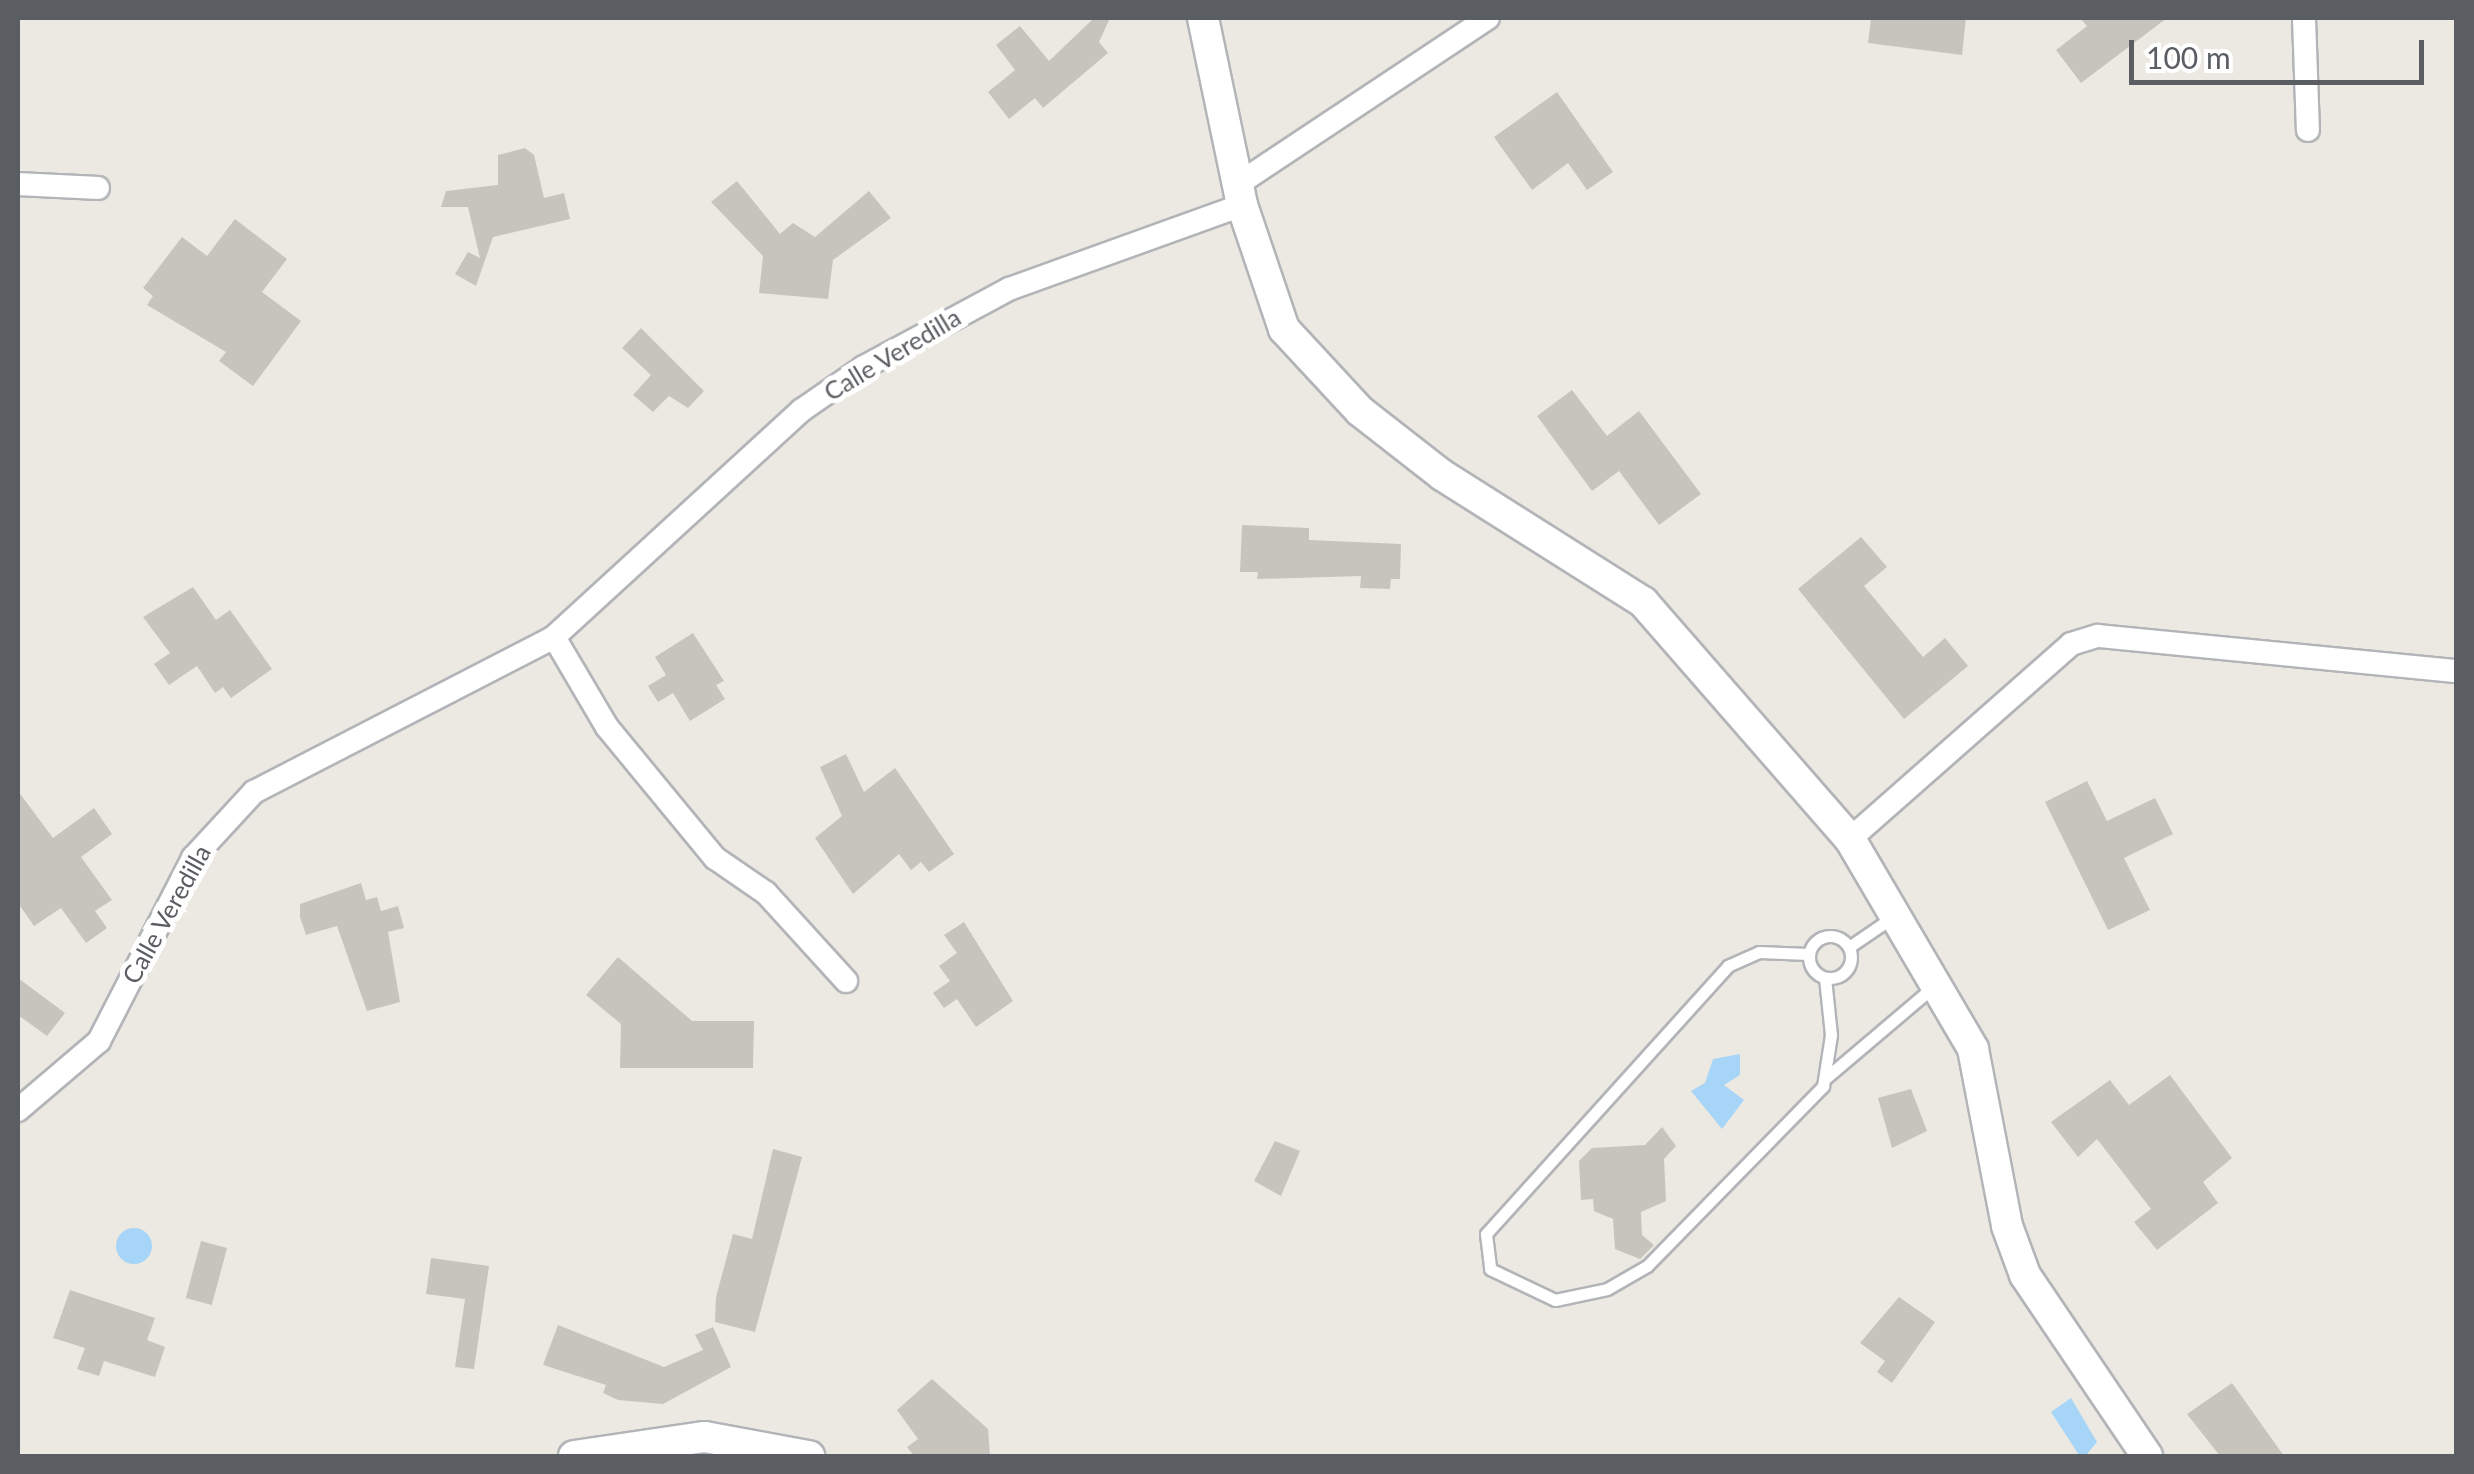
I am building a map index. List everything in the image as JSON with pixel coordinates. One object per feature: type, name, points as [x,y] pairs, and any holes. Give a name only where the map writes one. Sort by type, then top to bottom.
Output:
[{"type":"street","points":[[1204,18],[1240,194],[1265,288],[1284,330],[1320,374],[1442,474],[1642,602],[1850,839],[1972,1049],[1990,1107],[2014,1251],[2147,1456]]},
{"type":"street","name":"Calle Veredilla","points":[[18,1110],[98,1041],[193,858],[235,808],[554,637],[843,380],[1008,289],[1240,194],[1488,18]]},
{"type":"street","points":[[2304,18],[2308,130]]},
{"type":"street","points":[[18,184],[98,188]]},
{"type":"street","points":[[1850,839],[2071,644],[2098,636],[2456,671]]},
{"type":"street","points":[[554,637],[607,727],[715,858],[766,892],[846,981]]},
{"type":"street","points":[[574,1456],[705,1437],[808,1456]]},
{"type":"lane","points":[[1849,947],[1897,915]]},
{"type":"lane","points":[[1849,947],[1826,936],[1808,954],[1758,952],[1728,966],[1486,1234],[1490,1268],[1555,1300],[1631,1279],[1699,1219],[1826,1077],[1857,1058],[1920,992],[1937,986]]},
{"type":"lane","points":[[1824,978],[1847,970],[1849,947]]},
{"type":"lane","points":[[1808,954],[1824,978],[1826,1077]]},
{"type":"water","points":[[1740,1054],[1740,1075],[1724,1085],[1744,1100],[1722,1129],[1691,1091],[1705,1083],[1713,1059]]},
{"type":"water","points":[[134,1228],[146,1234],[152,1246],[146,1258],[134,1264],[122,1258],[116,1246],[122,1234]]},
{"type":"water","points":[[2071,1398],[2097,1442],[2087,1454],[2079,1455],[2051,1412]]},
{"type":"building","points":[[1094,18],[1110,18],[1099,42],[1108,53],[1043,108],[1035,98],[1009,119],[988,92],[1015,70],[996,45],[1020,26],[1049,61]]},
{"type":"building","points":[[1871,18],[1966,18],[1962,55],[1868,43]]},
{"type":"building","points":[[2080,18],[2167,18],[2081,83],[2056,50],[2087,26]]},
{"type":"building","points":[[1557,92],[1613,172],[1587,190],[1568,163],[1532,190],[1494,137]]},
{"type":"building","points":[[525,148],[534,155],[544,198],[564,193],[570,219],[493,237],[476,286],[455,274],[468,252],[480,258],[468,207],[441,207],[446,191],[498,185],[498,155]]},
{"type":"building","points":[[737,181],[780,234],[793,223],[815,237],[869,191],[891,218],[833,260],[828,299],[759,293],[763,256],[711,202]]},
{"type":"building","points":[[235,219],[287,259],[262,292],[301,321],[253,386],[219,361],[226,352],[147,305],[153,296],[143,288],[182,237],[207,256]]},
{"type":"building","points":[[641,328],[704,391],[688,408],[669,396],[653,412],[633,395],[651,375],[622,348]]},
{"type":"building","points":[[1572,390],[1607,436],[1639,411],[1701,494],[1659,525],[1619,471],[1592,491],[1537,416]]},
{"type":"building","points":[[1242,525],[1309,528],[1309,540],[1401,544],[1400,579],[1391,579],[1390,589],[1360,588],[1361,576],[1257,579],[1258,572],[1240,572]]},
{"type":"building","points":[[1861,537],[1887,567],[1864,586],[1923,657],[1945,638],[1968,666],[1904,719],[1798,589]]},
{"type":"building","points":[[193,587],[216,620],[230,610],[272,669],[231,698],[223,687],[215,693],[197,666],[169,685],[154,664],[170,653],[143,617]]},
{"type":"building","points":[[693,633],[724,681],[716,685],[725,699],[690,721],[673,693],[658,702],[648,686],[666,675],[655,657]]},
{"type":"building","points":[[846,754],[864,792],[895,768],[954,854],[929,872],[921,862],[911,870],[899,854],[853,894],[815,838],[842,816],[820,767]]},
{"type":"building","points":[[2087,781],[2107,821],[2155,798],[2173,834],[2124,858],[2150,910],[2108,930],[2045,802]]},
{"type":"building","points":[[18,791],[53,838],[94,808],[112,834],[81,857],[112,900],[95,911],[107,928],[86,943],[61,908],[34,926],[18,903]]},
{"type":"building","points":[[361,883],[366,900],[377,897],[381,911],[398,906],[404,928],[388,932],[400,1002],[367,1011],[337,926],[306,935],[300,917],[300,904]]},
{"type":"building","points":[[964,922],[1013,1001],[976,1027],[957,999],[944,1008],[933,993],[950,981],[939,966],[957,953],[944,935]]},
{"type":"building","points":[[618,957],[692,1021],[754,1021],[753,1068],[620,1068],[621,1024],[586,995]]},
{"type":"building","points":[[18,978],[65,1013],[47,1036],[18,1015]]},
{"type":"building","points":[[2170,1075],[2232,1158],[2203,1182],[2218,1203],[2157,1250],[2134,1222],[2151,1209],[2097,1139],[2078,1157],[2051,1122],[2110,1080],[2129,1105]]},
{"type":"building","points":[[1911,1089],[1927,1131],[1892,1148],[1878,1098]]},
{"type":"building","points":[[1662,1127],[1676,1146],[1664,1159],[1666,1201],[1641,1212],[1642,1235],[1654,1245],[1640,1259],[1615,1249],[1613,1219],[1594,1211],[1593,1199],[1581,1200],[1579,1161],[1592,1148],[1645,1145]]},
{"type":"building","points":[[1275,1141],[1300,1151],[1281,1196],[1254,1181]]},
{"type":"building","points":[[773,1149],[802,1157],[755,1332],[715,1322],[716,1297],[733,1234],[752,1239]]},
{"type":"building","points":[[201,1241],[227,1248],[212,1305],[186,1298]]},
{"type":"building","points":[[431,1258],[489,1266],[474,1369],[455,1367],[465,1299],[426,1294]]},
{"type":"building","points":[[70,1290],[155,1318],[147,1340],[165,1347],[155,1377],[104,1361],[99,1376],[77,1369],[85,1348],[53,1338]]},
{"type":"building","points":[[1899,1297],[1935,1322],[1892,1383],[1877,1372],[1885,1361],[1860,1343]]},
{"type":"building","points":[[558,1325],[664,1367],[703,1350],[695,1335],[713,1327],[731,1367],[663,1404],[618,1400],[603,1393],[606,1385],[543,1365]]},
{"type":"building","points":[[932,1379],[988,1429],[990,1456],[914,1456],[907,1447],[918,1439],[897,1410]]},
{"type":"building","points":[[2232,1383],[2284,1456],[2220,1456],[2187,1414]]}]
